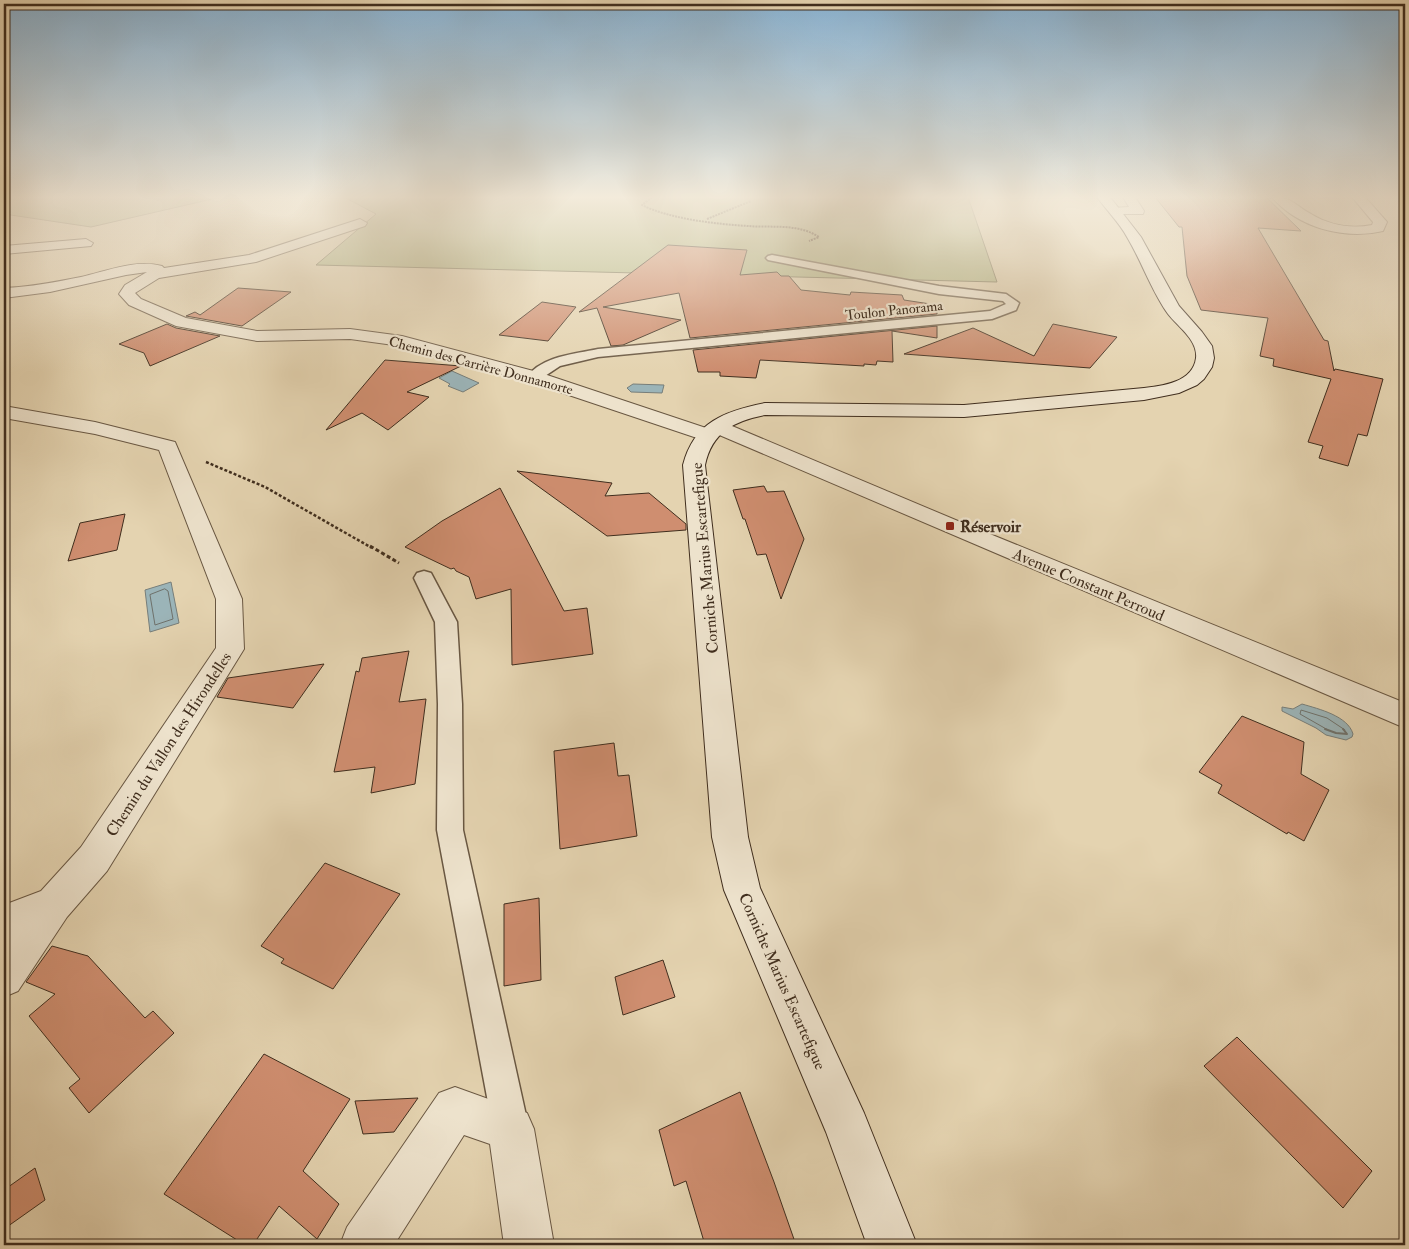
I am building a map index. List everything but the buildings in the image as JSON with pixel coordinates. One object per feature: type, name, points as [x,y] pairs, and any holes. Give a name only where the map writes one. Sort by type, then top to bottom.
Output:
[{"type":"street","points":[[156,274],[251,259],[262,255]]},
{"type":"street","points":[[712,431],[739,416],[765,409],[991,410],[1166,391],[1191,381],[1199,374],[1205,359],[1202,343],[1171,306],[1145,255]]},
{"type":"street","points":[[4,294],[46,289],[129,270],[157,269],[159,272],[156,274]]},
{"type":"street","name":"Chemin des Carrière Donnamorte","points":[[156,274],[130,288],[127,294],[135,302],[182,322],[257,336],[350,334],[402,341],[534,377],[712,431]]},
{"type":"street","points":[[4,412],[95,428],[168,446]]},
{"type":"street","name":"Avenue Constant Perroud","points":[[712,431],[959,530],[1405,716]]},
{"type":"street","name":"Corniche Marius Escartefigue","points":[[712,431],[699,444],[695,453],[694,465],[730,837],[742,890],[848,1129],[892,1245]]},
{"type":"street","name":"Chemin du Vallon des Hirondelles","points":[[4,977],[54,904],[94,859],[230,649],[229,600],[168,446]]},
{"type":"street","points":[[4,924],[54,904]]},
{"type":"street","points":[[364,1245],[454,1109],[511,1129],[528,1245]]},
{"type":"lane","name":"Toulon Panorama","points":[[534,377],[541,370],[565,360],[598,353],[992,315],[1012,307],[1014,303],[1006,298],[939,290],[772,258]]},
{"type":"lane","points":[[424,578],[446,622],[450,704],[450,830],[511,1129]]},
{"type":"path","points":[[772,258],[776,255]]},
{"type":"path","points":[[168,446],[265,486],[424,578]]},
{"type":"green space","points":[[327,255],[988,255],[997,282],[316,265]]},
{"type":"water","points":[[452,371],[479,383],[463,392],[448,386],[450,384],[439,378]]},
{"type":"water","points":[[633,384],[664,385],[662,393],[631,392],[627,388]]},
{"type":"water","points":[[171,582],[179,623],[150,632],[145,590]]},
{"type":"water","points":[[1302,704],[1339,718],[1350,728],[1353,734],[1352,737],[1346,740],[1326,735],[1282,711],[1282,707],[1293,709]]},
{"type":"place","name":"Réservoir","points":[[950,526]]}]
